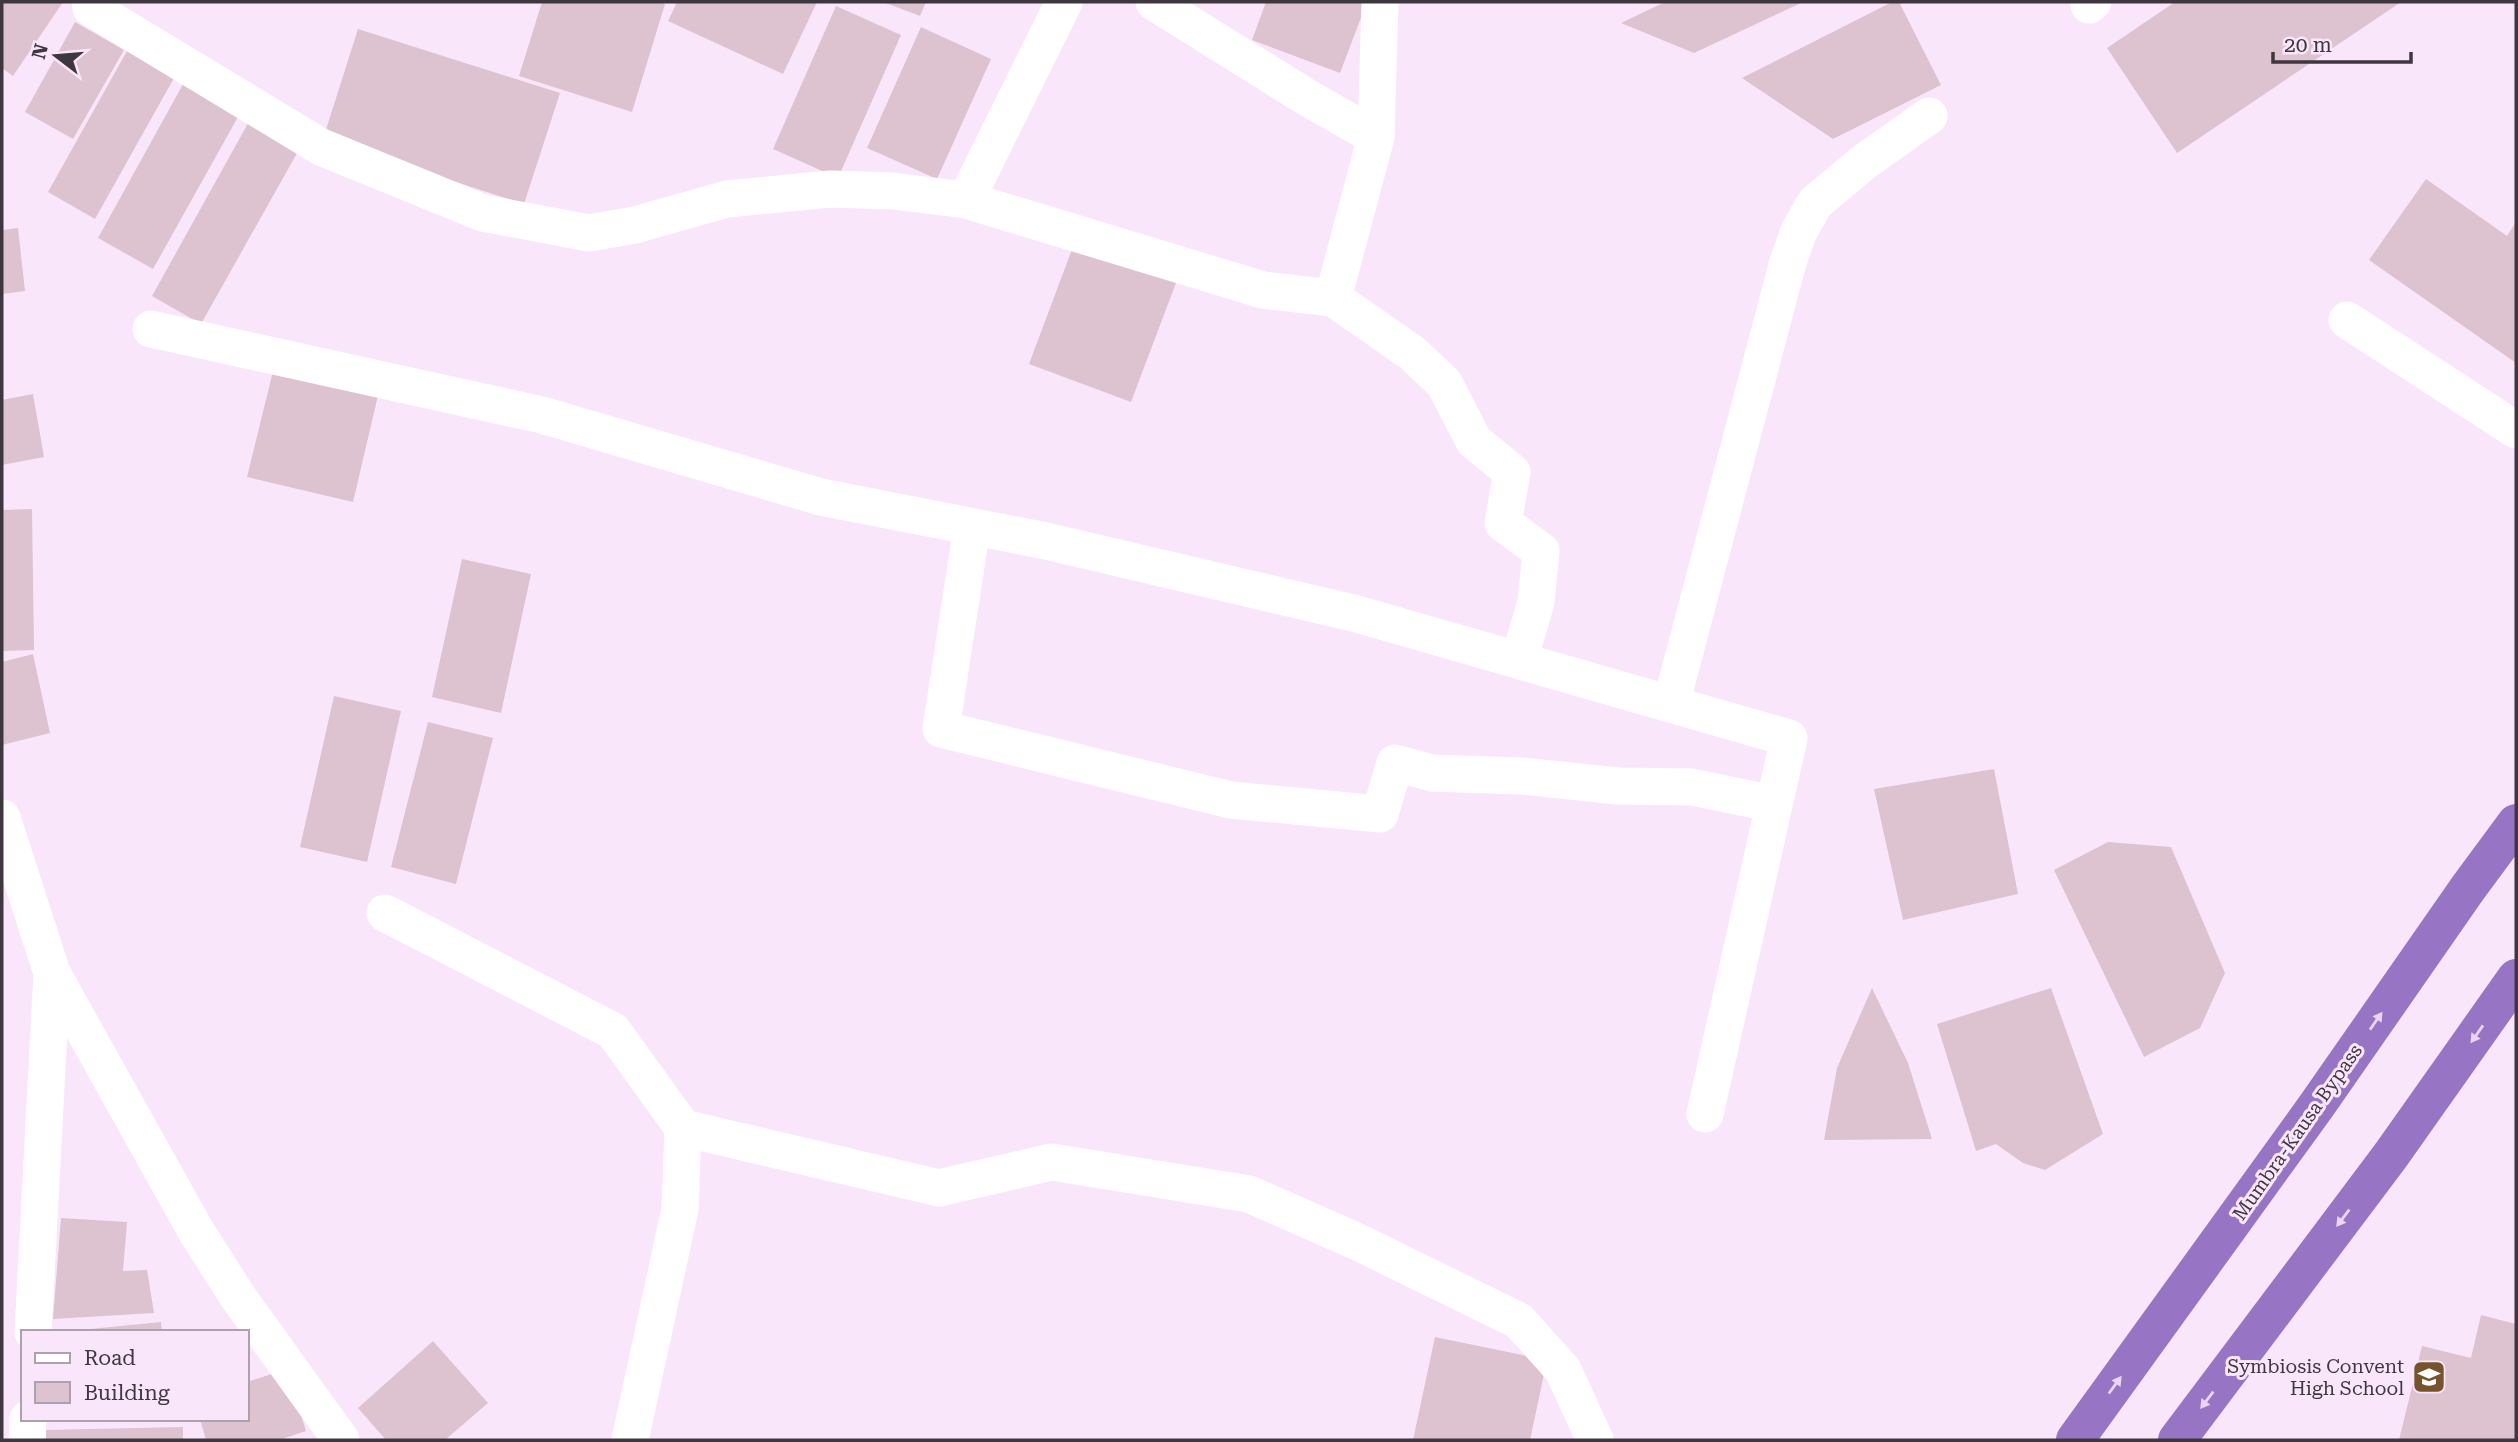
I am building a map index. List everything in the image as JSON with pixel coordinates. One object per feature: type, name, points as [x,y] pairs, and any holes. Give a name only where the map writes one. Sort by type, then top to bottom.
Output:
[{"type":"highway","name":"Mumbra-Kausa Bypass","points":[[2075,1440],[2318,1105],[2516,823]]},
{"type":"highway","points":[[2177,1440],[2382,1166],[2516,978]]},
{"type":"street","points":[[90,2],[91,8],[321,147],[483,213],[589,233],[635,225],[727,199],[830,189],[893,191],[966,200],[1263,290],[1333,298],[1412,353],[1444,383],[1474,441],[1511,472],[1503,523],[1541,551],[1536,602],[1519,660]]},
{"type":"street","points":[[966,200],[1063,2]]},
{"type":"street","points":[[1154,2],[1376,137]]},
{"type":"street","points":[[1333,298],[1376,137],[1380,2]]},
{"type":"street","points":[[1671,704],[1788,262],[1799,231],[1815,203],[1864,162],[1929,116]]},
{"type":"street","points":[[2347,320],[2516,430]]},
{"type":"street","points":[[151,329],[542,415],[821,497],[1046,541],[1357,614],[1789,738],[1705,1114]]},
{"type":"street","points":[[972,527],[941,729],[1231,800],[1380,814],[1395,763],[1432,774],[1522,776],[1618,786],[1692,787],[1774,804]]},
{"type":"street","points":[[2,818],[52,973],[196,1231],[238,1297],[341,1440]]},
{"type":"street","points":[[385,913],[613,1031],[683,1128],[680,1209],[630,1440]]},
{"type":"street","points":[[33,1330],[52,973]]},
{"type":"street","points":[[683,1128],[939,1188],[1052,1162],[1249,1194],[1358,1242],[1519,1321],[1563,1370],[1595,1440]]},
{"type":"street","points":[[27,1440],[28,1421]]},
{"type":"building","points":[[2,2],[63,2],[13,76],[2,68]]},
{"type":"building","points":[[542,2],[665,4],[632,112],[519,76]]},
{"type":"building","points":[[677,2],[817,2],[783,74],[668,21]]},
{"type":"building","points":[[883,2],[926,2],[920,16]]},
{"type":"building","points":[[1266,2],[1367,2],[1340,73],[1252,40]]},
{"type":"building","points":[[1665,2],[1803,2],[1694,53],[1621,23]]},
{"type":"building","points":[[1892,2],[1899,2],[1941,85],[1833,139],[1742,78]]},
{"type":"building","points":[[2175,2],[2401,2],[2177,153],[2107,48]]},
{"type":"building","points":[[836,6],[901,35],[838,178],[773,149]]},
{"type":"building","points":[[75,22],[124,50],[73,139],[25,112]]},
{"type":"building","points":[[921,27],[991,59],[937,179],[867,148]]},
{"type":"building","points":[[358,29],[560,93],[524,204],[323,139]]},
{"type":"building","points":[[127,51],[174,78],[95,219],[48,192]]},
{"type":"building","points":[[187,77],[243,108],[153,269],[98,238]]},
{"type":"building","points":[[251,118],[301,146],[201,324],[152,296]]},
{"type":"building","points":[[2426,179],[2507,236],[2516,222],[2516,363],[2369,260]]},
{"type":"building","points":[[18,228],[25,291],[2,294],[2,230]]},
{"type":"building","points":[[1077,236],[1179,275],[1131,402],[1029,364]]},
{"type":"building","points":[[275,363],[380,387],[353,502],[247,477]]},
{"type":"building","points":[[33,394],[44,457],[2,465],[2,400]]},
{"type":"building","points":[[32,509],[34,650],[2,651],[2,510]]},
{"type":"building","points":[[462,559],[531,574],[501,713],[432,697]]},
{"type":"building","points":[[33,654],[50,733],[2,745],[2,662]]},
{"type":"building","points":[[334,696],[401,711],[367,862],[300,847]]},
{"type":"building","points":[[428,722],[493,738],[456,884],[391,867]]},
{"type":"building","points":[[1994,769],[2018,894],[1903,920],[1874,789]]},
{"type":"building","points":[[2108,842],[2171,847],[2225,973],[2200,1028],[2144,1057],[2054,870]]},
{"type":"building","points":[[1872,988],[1908,1063],[1932,1139],[1824,1140],[1837,1068]]},
{"type":"building","points":[[2051,988],[2103,1134],[2045,1170],[2023,1163],[1996,1144],[1976,1151],[1937,1024]]},
{"type":"building","points":[[61,1218],[127,1222],[123,1271],[147,1270],[154,1313],[53,1319]]},
{"type":"building","points":[[2481,1315],[2516,1324],[2515,1440],[2399,1440],[2422,1346],[2471,1358]]},
{"type":"building","points":[[161,1322],[162,1330],[80,1330]]},
{"type":"building","points":[[1435,1337],[1547,1360],[1530,1440],[1413,1440]]},
{"type":"building","points":[[433,1341],[488,1403],[445,1440],[386,1440],[358,1408]]},
{"type":"building","points":[[287,1369],[306,1431],[279,1440],[206,1440],[201,1421],[248,1421],[248,1382]]},
{"type":"building","points":[[183,1427],[183,1440],[46,1440],[46,1430]]},
{"type":"place","name":"Symbiosis Convent High School","points":[[2429,1377]]}]
